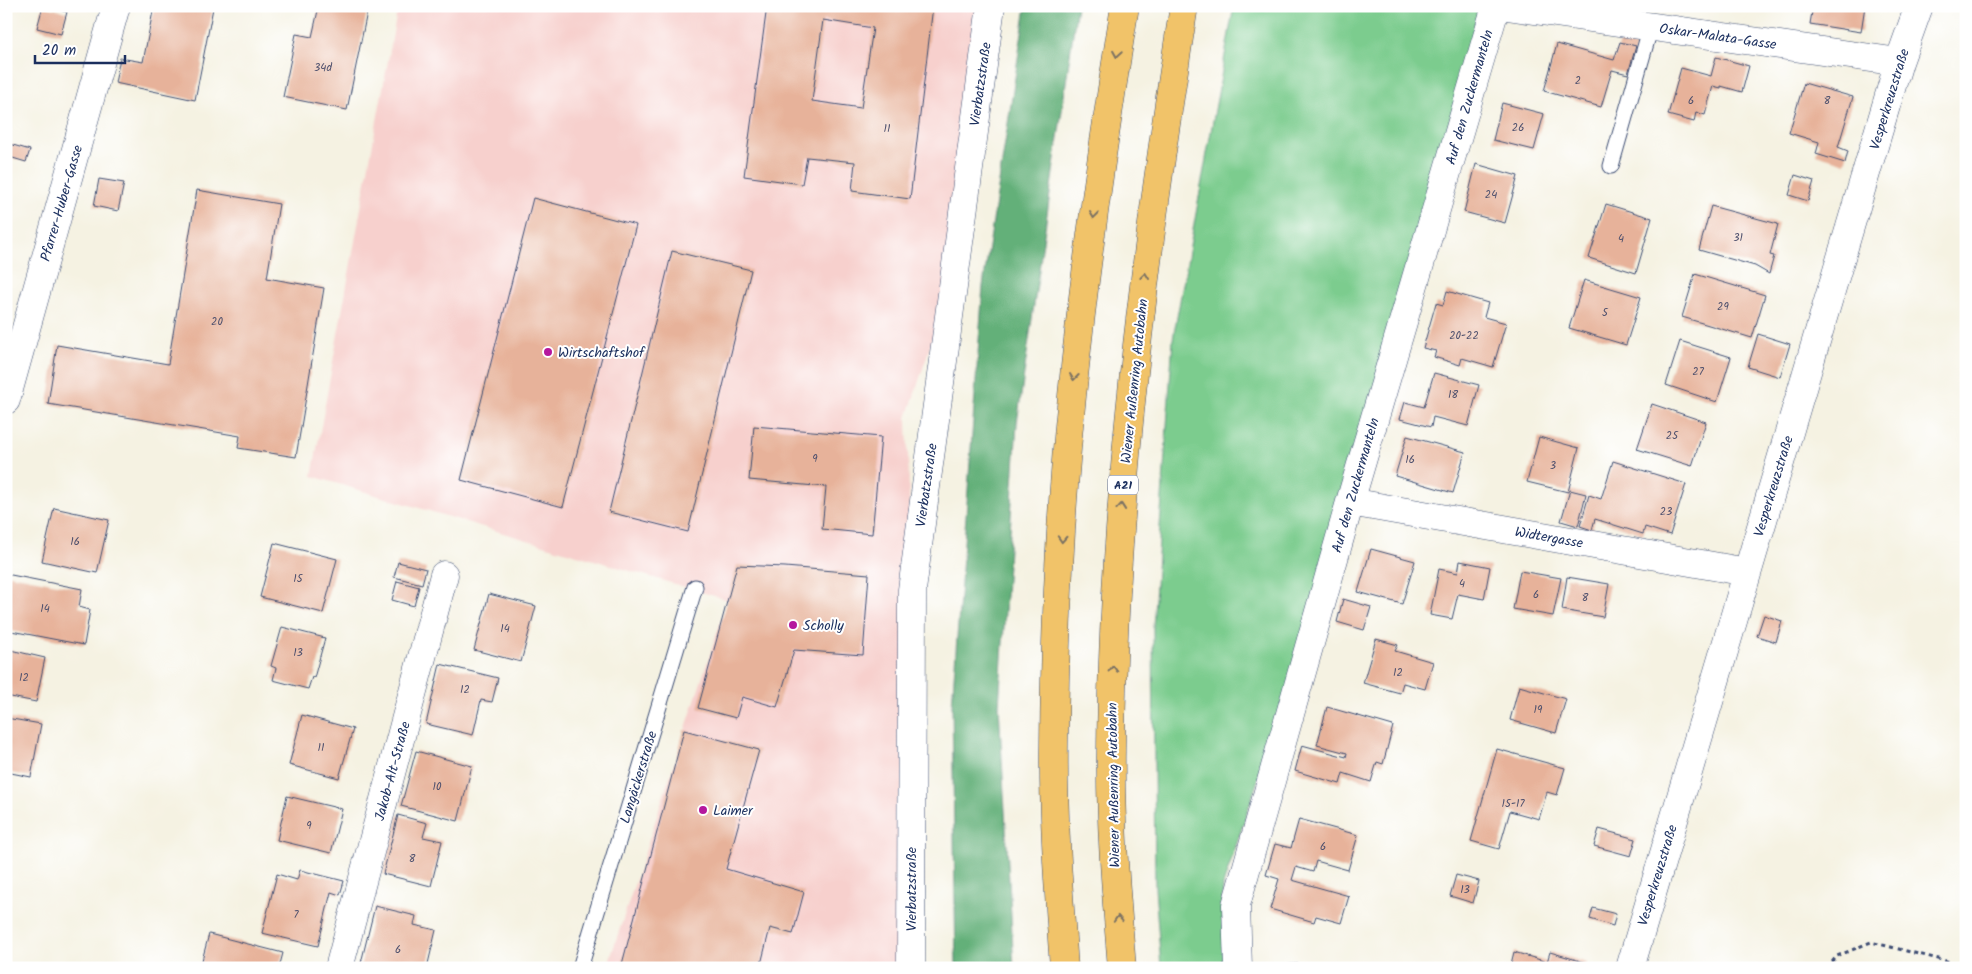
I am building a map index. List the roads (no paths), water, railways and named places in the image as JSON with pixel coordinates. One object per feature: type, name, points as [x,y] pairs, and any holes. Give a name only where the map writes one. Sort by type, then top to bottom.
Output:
[{"type":"highway","points":[[1064,968],[1057,858],[1054,747],[1063,516],[1073,386],[1104,139],[1125,6]]},
{"type":"highway","name":"Wiener Außenring Autobahn","points":[[1122,968],[1114,856],[1111,752],[1113,642],[1120,524],[1130,401],[1159,162],[1184,6]]},
{"type":"street","name":"Pfarrer-Huber-Gasse","points":[[6,400],[116,6]]},
{"type":"street","name":"Vierbatzstraße","points":[[911,968],[912,590],[991,6]]},
{"type":"street","name":"Auf den Zuckermanteln","points":[[1238,968],[1236,904],[1350,502],[1496,6]]},
{"type":"street","name":"Oskar-Malata-Gasse","points":[[1507,6],[1900,62]]},
{"type":"street","name":"Vesperkreuzstraße","points":[[1630,968],[1900,62],[1919,6]]},
{"type":"street","name":"Widtergasse","points":[[1350,502],[1747,572]]},
{"type":"street","name":"Jakob-Alt-Straße","points":[[339,968],[444,575]]},
{"type":"lane","points":[[1610,166],[1651,26]]},
{"type":"lane","name":"Langäckerstraße","points":[[580,968],[695,587]]},
{"type":"place","name":"Wirtschaftshof","points":[[548,352]]},
{"type":"place","name":"Scholly","points":[[793,625]]},
{"type":"place","name":"Laimer","points":[[703,810]]}]
